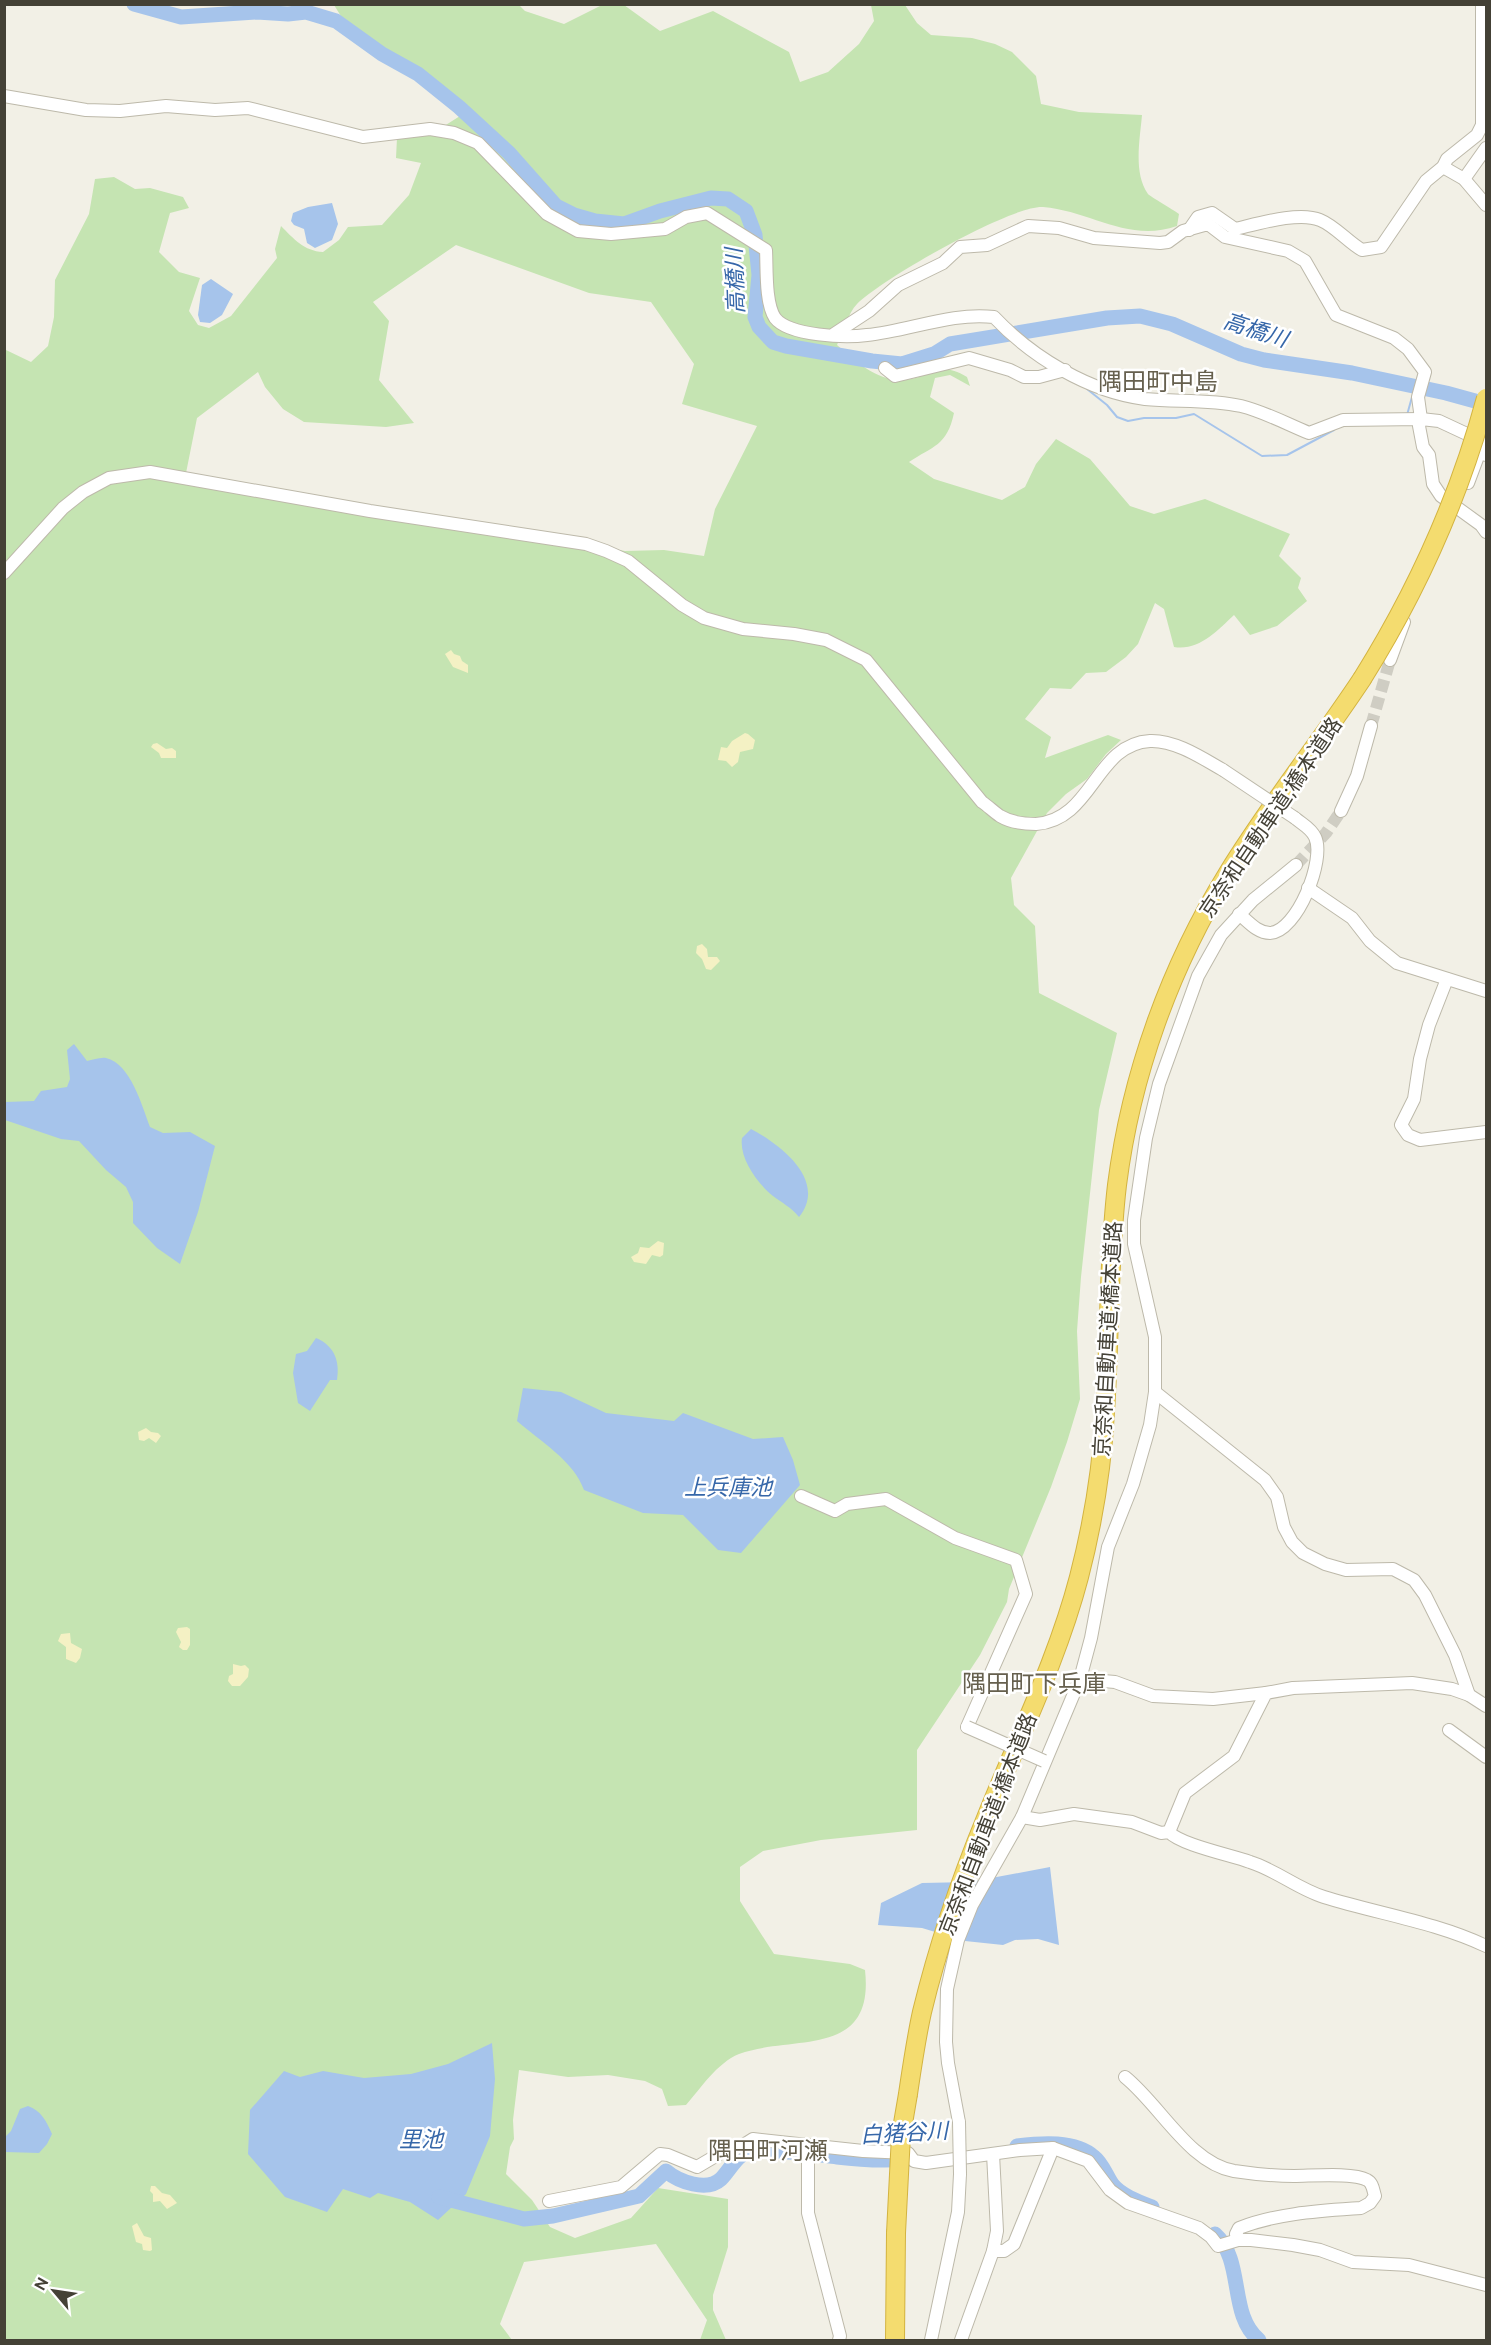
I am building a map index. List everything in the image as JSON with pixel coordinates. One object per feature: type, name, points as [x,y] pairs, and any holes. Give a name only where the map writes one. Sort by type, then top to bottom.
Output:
[{"type":"highway","name":"京奈和自動車道;橋本道路","points":[[895,2340],[896,2233],[902,2135],[921,2016],[939,1947],[965,1871],[1052,1660],[1067,1617],[1088,1541],[1102,1456],[1111,1254],[1118,1182],[1125,1139],[1146,1054],[1175,975],[1210,904],[1252,837],[1362,679],[1400,615],[1446,521],[1470,455],[1486,398]]},
{"type":"street","points":[[1189,230],[1198,217],[1212,213],[1235,229],[1288,218],[1308,217],[1321,220],[1362,250],[1381,247],[1426,181],[1443,167],[1447,159],[1477,135],[1482,124],[1482,4]]},
{"type":"street","points":[[4,96],[97,110],[120,111],[166,106],[214,110],[248,108],[363,137],[430,129],[442,131],[478,142],[547,214],[578,231],[611,234],[665,229],[686,217],[707,213],[766,250],[770,304],[775,317],[784,326],[802,333],[865,336],[965,316],[994,317],[1013,338],[1039,357],[1114,394],[1145,399],[1240,406],[1261,412],[1310,433],[1343,420],[1421,419],[1439,421],[1469,435],[1484,452]]},
{"type":"street","points":[[1464,179],[1486,148]]},
{"type":"street","points":[[1443,167],[1464,179],[1486,205]]},
{"type":"street","points":[[834,334],[869,311],[898,285],[943,263],[960,247],[987,245],[1028,226],[1059,228],[1094,238],[1160,243],[1168,242],[1183,231],[1208,224],[1225,237],[1288,251],[1305,261],[1336,315],[1394,338],[1408,349],[1425,372],[1418,397],[1421,419],[1419,426],[1423,447],[1429,455],[1433,484],[1441,496],[1481,525],[1486,532]]},
{"type":"street","points":[[885,368],[895,376],[969,358],[1010,370],[1024,377],[1040,377],[1065,370]]},
{"type":"street","points":[[1390,660],[1397,637],[1433,567],[1457,508],[1484,452],[1486,424]]},
{"type":"street","points":[[4,573],[63,508],[82,492],[109,478],[150,472],[370,511],[585,544],[628,561],[682,605],[704,618],[743,629],[795,634],[826,640],[866,660],[982,801],[1002,817],[1026,824],[1056,820],[1068,813],[1114,758],[1131,745],[1152,741],[1163,743],[1185,750],[1222,770],[1307,827],[1315,836],[1318,848],[1318,858],[1308,888],[1292,919],[1283,928],[1270,933],[1258,930],[1239,914]]},
{"type":"street","points":[[1341,811],[1357,776],[1371,726]]},
{"type":"street","points":[[931,2340],[958,2211],[959,2122],[946,2042],[947,1989],[954,1959],[963,1925],[1022,1817],[1080,1678],[1091,1638],[1108,1547],[1143,1452],[1155,1392],[1155,1337],[1134,1244],[1136,1198],[1146,1138],[1159,1084],[1198,976],[1221,935],[1239,914],[1274,881],[1296,865]]},
{"type":"street","points":[[1308,888],[1352,918],[1370,941],[1397,963],[1486,991]]},
{"type":"street","points":[[1447,979],[1429,1025],[1420,1059],[1414,1099],[1401,1125],[1408,1135],[1420,1140],[1486,1132]]},
{"type":"street","points":[[1155,1392],[1265,1480],[1277,1497],[1284,1527],[1292,1542],[1304,1553],[1325,1564],[1346,1570],[1394,1569],[1414,1580],[1425,1595],[1455,1655],[1468,1695]]},
{"type":"street","points":[[801,1496],[835,1511],[847,1504],[886,1499],[955,1538],[1016,1560],[1026,1594],[967,1727],[1044,1761]]},
{"type":"street","points":[[1080,1678],[1115,1682],[1153,1696],[1213,1699],[1293,1688],[1412,1683],[1452,1689],[1486,1706]]},
{"type":"street","points":[[1169,1832],[1185,1793],[1234,1756],[1266,1693]]},
{"type":"street","points":[[1449,1730],[1486,1757]]},
{"type":"street","points":[[1022,1817],[1040,1820],[1074,1814],[1132,1822],[1161,1833],[1169,1832]]},
{"type":"street","points":[[1169,1832],[1185,1842],[1253,1862],[1323,1897],[1459,1933],[1486,1946]]},
{"type":"street","points":[[1125,2077],[1141,2090],[1190,2146],[1219,2167],[1253,2174],[1330,2175],[1358,2178],[1370,2182],[1373,2188],[1375,2196],[1370,2203],[1361,2208],[1298,2212],[1252,2223],[1239,2228],[1229,2243]]},
{"type":"street","points":[[549,2201],[621,2187],[660,2154],[696,2167],[753,2139],[863,2151],[908,2153],[912,2159],[926,2163],[1053,2148],[1088,2161],[1110,2190],[1128,2204],[1199,2228],[1218,2246],[1251,2240],[1311,2248],[1353,2262],[1409,2265],[1486,2285]]},
{"type":"street","points":[[808,2145],[808,2213],[840,2336],[839,2340]]},
{"type":"street","points":[[993,2251],[1004,2251],[1014,2244],[1053,2148]]},
{"type":"street","points":[[961,2340],[993,2251],[997,2231],[993,2154]]},
{"type":"green space","points":[[334,5],[519,5],[525,11],[564,24],[602,5],[624,5],[660,31],[713,11],[789,52],[800,82],[828,72],[859,44],[874,21],[871,5],[905,5],[917,23],[931,35],[972,38],[995,44],[1012,52],[1036,76],[1041,104],[1079,112],[1142,115],[1139,166],[1143,186],[1148,194],[1179,214],[1177,226],[1142,231],[1126,229],[1077,214],[1043,207],[1004,218],[947,245],[871,293],[854,308],[837,345],[868,370],[886,378],[906,380],[942,369],[967,377],[970,386],[950,375],[935,378],[930,397],[954,413],[951,424],[938,444],[909,462],[934,479],[1002,500],[1025,487],[1036,464],[1056,439],[1090,459],[1130,506],[1154,514],[1205,499],[1290,534],[1279,556],[1301,578],[1298,588],[1307,601],[1277,626],[1250,635],[1234,615],[1207,638],[1192,646],[1183,647],[1174,647],[1164,609],[1155,603],[1138,644],[1126,657],[1106,672],[1086,673],[1071,689],[1050,688],[1025,719],[1051,737],[1045,758],[1108,735],[1121,740],[1106,754],[1087,779],[1066,794],[1047,813],[1011,878],[1014,905],[1035,926],[1039,993],[1117,1033],[1099,1110],[1081,1277],[1077,1331],[1080,1399],[1051,1487],[1009,1589],[1007,1602],[980,1655],[917,1750],[917,1830],[821,1840],[763,1851],[740,1867],[740,1901],[774,1954],[850,1964],[865,1970],[865,1999],[857,2018],[844,2031],[826,2038],[760,2048],[731,2058],[717,2070],[686,2105],[668,2106],[662,2089],[645,2081],[608,2075],[568,2077],[519,2070],[513,2120],[514,2139],[510,2147],[506,2174],[532,2200],[550,2227],[575,2238],[631,2218],[658,2188],[728,2199],[728,2247],[713,2295],[713,2310],[726,2340],[700,2340],[707,2320],[656,2244],[524,2262],[500,2324],[512,2340],[5,2340],[5,347],[6,350],[31,362],[48,346],[54,317],[55,280],[89,214],[95,179],[114,177],[135,189],[150,188],[183,197],[189,208],[170,213],[159,252],[179,272],[200,278],[189,311],[198,325],[209,328],[231,316],[277,258],[275,249],[281,226],[305,247],[323,252],[339,240],[348,227],[382,225],[409,195],[421,163],[396,158],[397,138],[430,135],[460,116],[416,80],[359,45]],"holes":[[[456,245],[589,293],[651,302],[694,364],[682,404],[757,426],[715,509],[704,556],[664,550],[625,551],[186,473],[197,418],[258,372],[265,387],[283,409],[304,422],[386,427],[414,423],[379,380],[389,321],[373,302]]]},
{"type":"sand","points":[[451,650],[468,665],[468,673],[453,667],[445,654]]},
{"type":"sand","points":[[745,733],[755,740],[753,749],[740,752],[738,762],[732,767],[726,761],[718,760],[721,747],[727,748],[732,741]]},
{"type":"sand","points":[[157,743],[166,749],[172,748],[176,751],[176,758],[161,758],[159,753],[151,747]]},
{"type":"sand","points":[[702,944],[707,949],[708,957],[717,957],[720,961],[711,970],[706,969],[702,959],[696,953],[697,946]]},
{"type":"sand","points":[[658,1241],[664,1243],[663,1255],[660,1257],[652,1255],[646,1264],[634,1262],[631,1257],[638,1253],[640,1247],[649,1248]]},
{"type":"sand","points":[[146,1428],[161,1436],[156,1443],[149,1438],[144,1441],[139,1440],[138,1432]]},
{"type":"sand","points":[[178,1628],[190,1629],[190,1645],[187,1650],[183,1650],[179,1647],[181,1642],[176,1632]]},
{"type":"sand","points":[[70,1633],[71,1643],[82,1649],[76,1663],[66,1659],[66,1647],[58,1641],[61,1634]]},
{"type":"sand","points":[[233,1664],[245,1665],[249,1669],[248,1677],[240,1686],[232,1686],[228,1681],[229,1676],[233,1674]]},
{"type":"sand","points":[[151,2186],[170,2195],[177,2203],[167,2209],[160,2201],[153,2202]]},
{"type":"sand","points":[[137,2223],[144,2236],[151,2238],[152,2250],[143,2250],[142,2244],[136,2242],[132,2226]]},
{"type":"water","points":[[332,203],[338,224],[332,240],[315,248],[307,243],[304,229],[294,225],[291,221],[293,213],[308,207]]},
{"type":"water","points":[[211,279],[233,294],[222,315],[210,323],[200,322],[198,315],[202,285]]},
{"type":"water","points":[[74,1044],[87,1061],[106,1058],[122,1068],[134,1087],[150,1127],[163,1133],[190,1132],[215,1146],[198,1212],[180,1264],[157,1248],[133,1223],[133,1202],[126,1187],[106,1170],[79,1141],[61,1139],[5,1120],[5,1102],[34,1101],[41,1091],[67,1087],[70,1079],[67,1050]]},
{"type":"water","points":[[751,1129],[775,1144],[797,1165],[808,1190],[806,1204],[799,1217],[767,1191],[750,1170],[743,1154],[742,1138]]},
{"type":"water","points":[[316,1338],[332,1350],[337,1361],[338,1373],[337,1380],[330,1380],[310,1411],[298,1403],[293,1373],[296,1354],[307,1351]]},
{"type":"water","name":"上兵庫池","points":[[523,1388],[561,1392],[606,1413],[674,1421],[683,1413],[753,1439],[783,1437],[800,1485],[741,1553],[718,1550],[683,1515],[643,1513],[584,1490],[573,1470],[517,1421]]},
{"type":"water","points":[[1050,1867],[1059,1945],[1038,1939],[1015,1940],[1003,1945],[965,1941],[922,1928],[878,1925],[881,1903],[922,1883],[970,1882]]},
{"type":"water","name":"里池","points":[[492,2043],[495,2079],[490,2136],[466,2194],[438,2220],[410,2202],[378,2193],[370,2198],[343,2189],[327,2212],[285,2197],[248,2154],[250,2110],[284,2071],[300,2077],[323,2071],[364,2078],[411,2074],[448,2064]]},
{"type":"water","points":[[28,2106],[43,2117],[48,2124],[52,2134],[47,2144],[39,2153],[5,2152],[5,2137],[11,2131],[20,2109]]},
{"type":"waterway","name":"高橋川","points":[[134,4],[181,17],[257,12],[288,14],[306,12],[336,21],[382,54],[418,74],[459,107],[509,153],[556,206],[574,215],[595,221],[624,224],[660,211],[711,198],[728,199],[746,211],[755,235],[759,275],[755,317],[759,327],[773,342],[786,346],[902,364],[934,354],[950,344],[1107,318],[1140,316],[1172,324],[1241,354],[1264,360],[1352,373],[1486,404]]},
{"type":"waterway","name":"高橋川","points":[[889,363],[909,367]]},
{"type":"waterway","points":[[1087,389],[1107,405],[1117,417],[1128,421],[1144,418],[1176,418],[1194,414],[1262,456],[1287,455],[1334,430]]},
{"type":"waterway","points":[[1407,415],[1412,397]]},
{"type":"waterway","name":"白猪谷川","points":[[1017,2146],[1057,2144],[1068,2145],[1086,2152],[1099,2162],[1115,2188],[1130,2198],[1152,2207]]},
{"type":"waterway","name":"白猪谷川","points":[[439,2197],[524,2219],[553,2216],[639,2196],[666,2171],[678,2179],[693,2184],[715,2183],[741,2155],[752,2151],[864,2159],[910,2159]]},
{"type":"waterway","name":"白猪谷川","points":[[1215,2234],[1224,2245],[1230,2258],[1243,2317],[1249,2329],[1259,2340]]},
{"type":"tunnel","points":[[1371,726],[1390,660]]},
{"type":"tunnel","points":[[1296,865],[1326,833],[1341,811]]},
{"type":"district","name":"隅田町中島","points":[[1158,381]]},
{"type":"district","name":"隅田町下兵庫","points":[[1034,1683]]},
{"type":"district","name":"隅田町河瀬","points":[[768,2150]]}]
